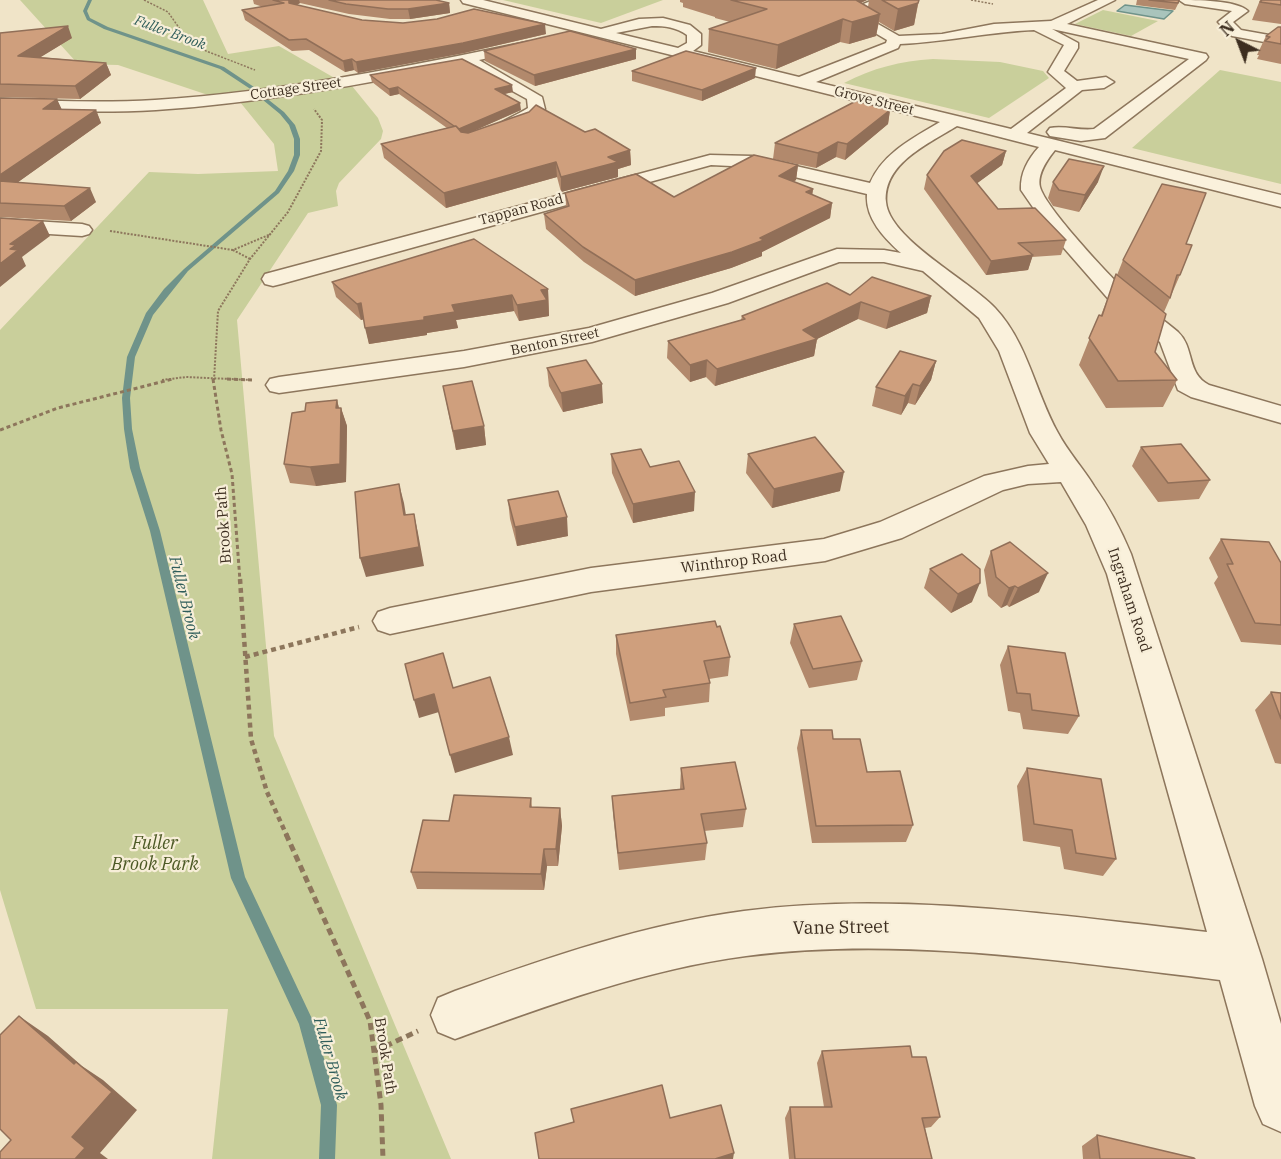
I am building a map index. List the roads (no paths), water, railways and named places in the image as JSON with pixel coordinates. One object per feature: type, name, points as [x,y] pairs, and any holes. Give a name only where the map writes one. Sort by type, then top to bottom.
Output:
[{"type":"street","points":[[884,0],[851,15],[895,40],[942,38],[984,29],[1035,23],[1201,57],[1095,136],[1073,135],[1028,125]]},
{"type":"street","points":[[1053,25],[1109,0]]},
{"type":"street","points":[[1186,0],[1231,3],[1241,10],[1225,22],[1234,31],[1275,40]]},
{"type":"street","name":"Grove Street","points":[[466,8],[494,7],[1281,201]]},
{"type":"street","points":[[557,39],[648,22],[688,28],[696,40],[694,45],[679,53]]},
{"type":"street","points":[[1035,23],[1071,43],[1071,48],[1056,72],[1058,75],[1076,86],[1098,85],[1106,82]]},
{"type":"street","points":[[799,83],[887,49],[893,45],[895,40]]},
{"type":"street","name":"Cottage Street","points":[[0,104],[130,106],[207,101],[301,89],[540,43]]},
{"type":"street","points":[[466,59],[528,91],[537,103],[537,109],[532,114],[489,133]]},
{"type":"street","points":[[1013,136],[1061,102],[1076,86]]},
{"type":"street","points":[[870,215],[879,179],[894,161],[953,121]]},
{"type":"street","points":[[1050,145],[1037,160],[1030,182],[1031,190],[1057,228],[1119,297],[1171,339],[1184,380],[1192,387],[1281,415]]},
{"type":"street","name":"Tappan Road","points":[[277,278],[710,160],[736,159],[762,162],[848,186],[870,215]]},
{"type":"street","name":"Benton Street","points":[[821,259],[870,215]]},
{"type":"street","name":"Ingraham Road","points":[[870,215],[902,245],[968,294],[998,326],[1039,424],[1105,532],[1123,574],[1281,1106]]},
{"type":"street","points":[[0,225],[82,230]]},
{"type":"street","name":"Benton Street","points":[[279,385],[453,361],[592,335],[720,298],[821,259],[855,254],[884,256],[938,271]]},
{"type":"street","name":"Winthrop Road","points":[[390,621],[591,580],[825,550],[891,530],[994,483],[1028,475],[1069,472]]},
{"type":"street","name":"Vane Street","points":[[454,1015],[609,963],[699,942],[785,929],[910,927],[1151,948],[1239,959]]},
{"type":"water","points":[[1125,5],[1173,11],[1164,19],[1117,11]]},
{"type":"waterway","name":"Fuller Brook","points":[[90,0],[85,11],[88,19],[106,28],[222,68],[257,91]]},
{"type":"waterway","name":"Fuller Brook","points":[[265,99],[292,125],[297,139],[297,155],[291,171],[277,192],[186,270],[149,315],[131,357],[126,398],[128,429],[135,468],[155,531],[238,878],[306,1023],[329,1105],[327,1159]]},
{"type":"park label","name":"Fuller Brook Park","points":[[155,854]]}]
